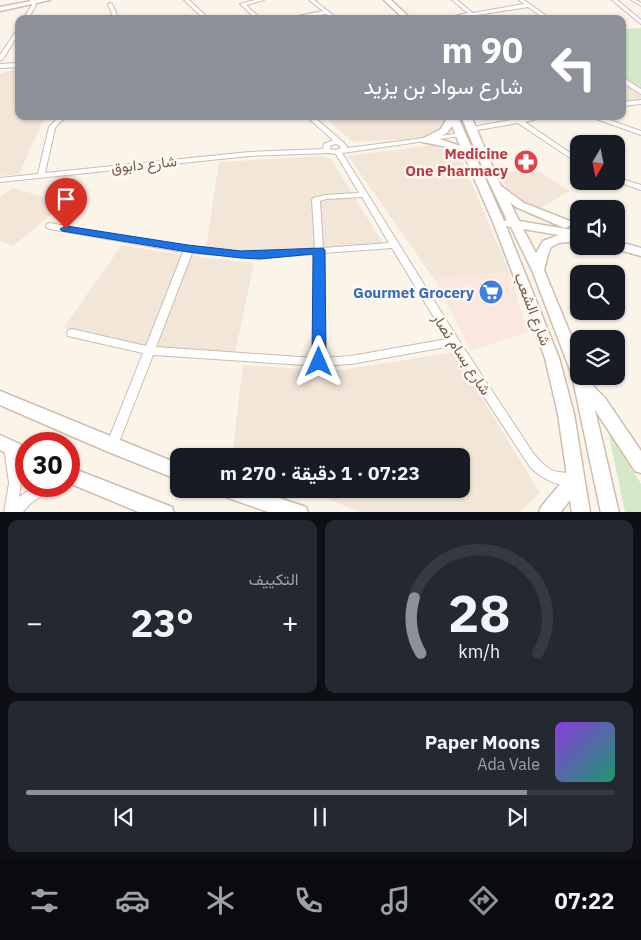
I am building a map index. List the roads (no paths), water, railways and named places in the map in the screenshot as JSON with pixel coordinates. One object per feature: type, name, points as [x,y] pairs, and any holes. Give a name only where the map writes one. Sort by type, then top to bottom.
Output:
[{"type":"main road","points":[[0,8],[28,1],[47,0]]},
{"type":"main road","points":[[379,0],[395,15]]},
{"type":"main road","points":[[387,0],[404,15]]},
{"type":"main road","points":[[427,139],[446,129],[451,120]]},
{"type":"main road","name":"شارع الشعب","points":[[455,120],[470,154],[505,218],[538,270],[570,353]]},
{"type":"main road","name":"شارع الشعب","points":[[468,120],[493,180],[552,358],[566,414],[581,512]]},
{"type":"main road","points":[[427,139],[447,144],[470,154]]},
{"type":"main road","points":[[493,180],[520,204],[570,225]]},
{"type":"main road","points":[[505,218],[566,224]]},
{"type":"main road","points":[[505,218],[570,234]]},
{"type":"main road","points":[[538,270],[541,251],[546,244],[557,239],[570,237]]},
{"type":"main road","points":[[625,240],[641,244]]},
{"type":"main road","points":[[625,248],[641,252]]},
{"type":"main road","name":"شارع الشعب","points":[[581,385],[610,512]]},
{"type":"main road","points":[[585,385],[641,465]]},
{"type":"main road","points":[[0,398],[170,469]]},
{"type":"main road","points":[[548,512],[575,478]]},
{"type":"main road","points":[[80,479],[165,512]]},
{"type":"main road","points":[[255,498],[299,512]]},
{"type":"street","points":[[186,0],[203,15]]},
{"type":"street","points":[[254,15],[242,5],[250,1],[262,0]]},
{"type":"street","points":[[311,0],[331,15]]},
{"type":"street","points":[[454,0],[473,14]]},
{"type":"street","points":[[521,0],[543,15]]},
{"type":"street","points":[[614,0],[641,24]]},
{"type":"street","points":[[633,0],[641,5]]},
{"type":"street","points":[[28,1],[31,10]]},
{"type":"street","points":[[28,1],[34,5],[28,15]]},
{"type":"street","points":[[110,4],[115,15]]},
{"type":"street","points":[[467,15],[529,5]]},
{"type":"street","points":[[310,15],[328,12]]},
{"type":"street","points":[[0,59],[15,39]]},
{"type":"street","points":[[0,66],[15,65]]},
{"type":"street","points":[[626,82],[641,92]]},
{"type":"street","points":[[626,104],[641,102]]},
{"type":"street","points":[[41,176],[52,127],[59,120]]},
{"type":"street","points":[[314,120],[335,147]]},
{"type":"street","name":"شارع بسام نصار","points":[[314,120],[335,147],[454,342],[535,465],[552,477],[562,479],[575,478]]},
{"type":"street","points":[[472,130],[529,120]]},
{"type":"street","points":[[603,120],[641,133]]},
{"type":"street","points":[[521,122],[570,156]]},
{"type":"street","name":"شارع دابوق","points":[[0,180],[288,151],[383,144],[460,134]]},
{"type":"street","points":[[625,182],[641,188]]},
{"type":"street","points":[[319,362],[319,250],[316,200],[325,197],[363,194]]},
{"type":"street","points":[[50,226],[188,249],[260,255],[395,245]]},
{"type":"street","points":[[112,446],[188,249]]},
{"type":"street","points":[[72,333],[150,351],[319,362],[351,360],[454,342]]},
{"type":"street","points":[[5,444],[15,483],[12,512]]},
{"type":"street","points":[[12,512],[30,497]]},
{"type":"place","name":"Medicine One Pharmacy","points":[[526,162]]},
{"type":"place","name":"Gourmet Grocery","points":[[491,292]]}]
